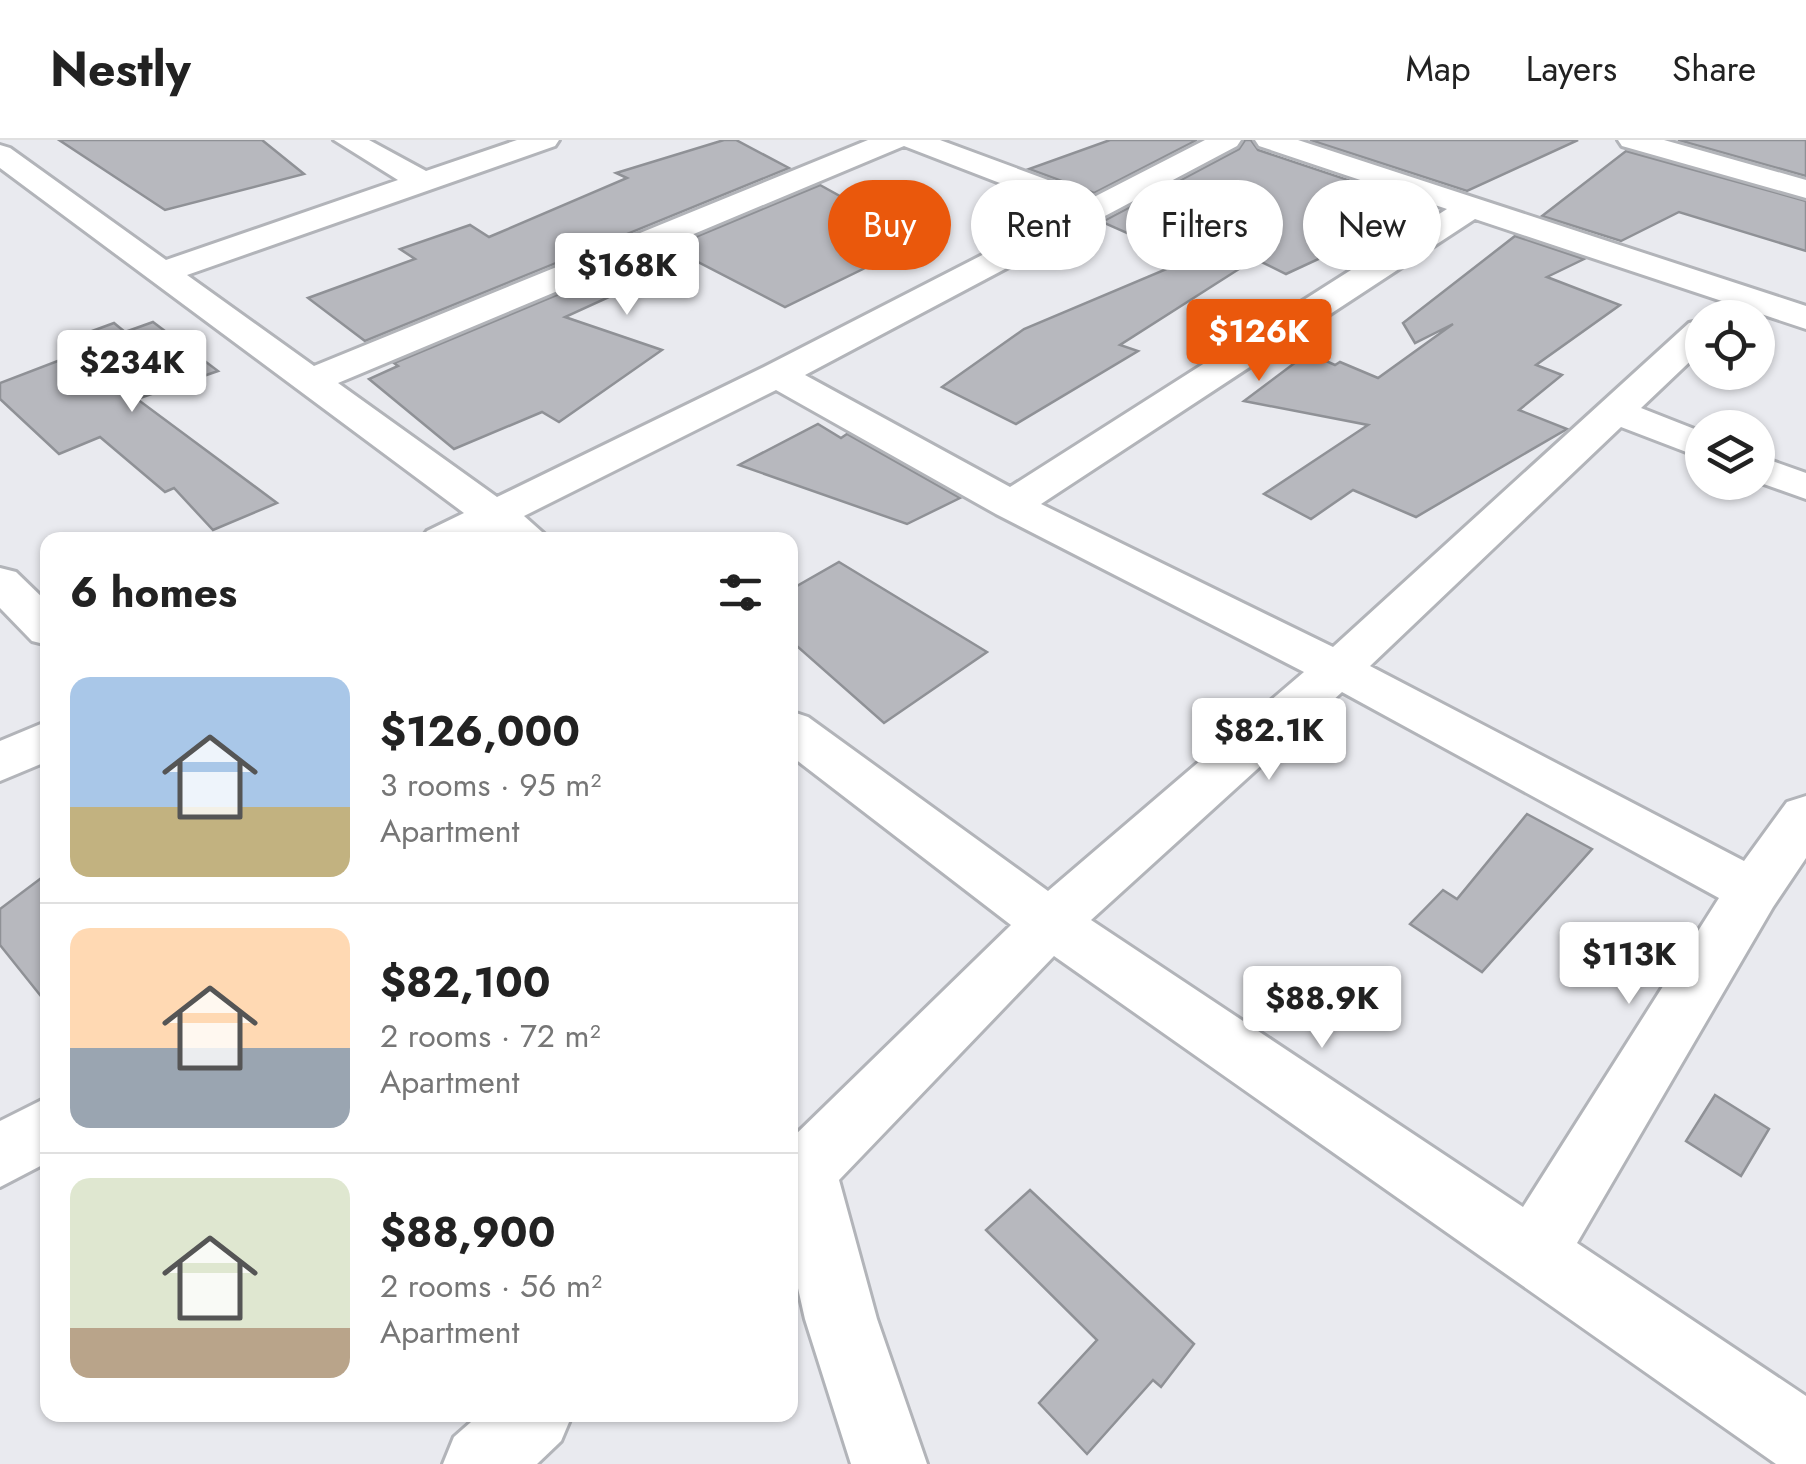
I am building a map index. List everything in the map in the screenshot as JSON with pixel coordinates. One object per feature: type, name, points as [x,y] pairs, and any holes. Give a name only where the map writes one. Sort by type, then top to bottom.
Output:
[{"type":"street","points":[[348,140],[425,182]]},
{"type":"street","points":[[160,272],[546,140]]},
{"type":"street","points":[[312,380],[893,140]]},
{"type":"street","points":[[914,140],[1020,180]]},
{"type":"street","points":[[1106,204],[1227,140]]},
{"type":"street","points":[[1269,140],[1470,208],[1710,300]]},
{"type":"street","points":[[1632,140],[1806,189]]},
{"type":"street","points":[[0,154],[30,190],[160,272],[518,532]]},
{"type":"street","points":[[1010,505],[1470,208]]},
{"type":"street","points":[[458,532],[978,270]]},
{"type":"street","points":[[1775,314],[1806,318]]},
{"type":"street","points":[[798,1178],[1050,923],[1338,669],[1685,347]]},
{"type":"street","points":[[776,375],[1010,505],[1338,669],[1752,890]]},
{"type":"street","points":[[1616,412],[1685,439]]},
{"type":"street","points":[[1775,475],[1806,487]]},
{"type":"street","points":[[0,582],[40,622]]},
{"type":"street","points":[[798,735],[1050,923],[1806,1440]]},
{"type":"street","points":[[0,763],[40,743]]},
{"type":"street","points":[[1534,1252],[1752,890],[1806,816]]},
{"type":"street","points":[[0,1157],[40,1131]]},
{"type":"street","points":[[798,1182],[889,1464]]},
{"type":"street","points":[[481,1464],[527,1422]]},
{"type":"building","points":[[59,140],[262,140],[304,174],[165,210]]},
{"type":"building","points":[[724,140],[736,140],[789,168],[365,341],[308,298],[415,259],[400,249],[470,225],[489,237],[627,178],[616,173]]},
{"type":"building","points":[[1110,140],[1197,140],[1106,187],[1106,180],[1059,180],[1029,169]]},
{"type":"building","points":[[1245,140],[1251,140],[1258,150],[1348,180],[1303,180],[1303,266],[1286,274],[1278,270],[1283,270],[1283,180],[1181,180],[1239,149]]},
{"type":"building","points":[[1310,140],[1578,140],[1467,191]]},
{"type":"building","points":[[1678,140],[1806,140],[1806,176]]},
{"type":"building","points":[[1626,151],[1806,201],[1806,251],[1679,212],[1621,241],[1542,216]]},
{"type":"building","points":[[820,185],[828,189],[828,270],[861,270],[785,307],[692,259],[565,317],[662,350],[559,422],[542,412],[454,449],[369,379],[398,366],[394,363]]},
{"type":"building","points":[[1126,209],[1126,233],[1106,224],[1106,220]]},
{"type":"building","points":[[1515,236],[1584,259],[1547,277],[1620,305],[1536,365],[1562,375],[1519,410],[1567,429],[1416,517],[1353,490],[1311,519],[1264,494],[1368,425],[1244,401],[1308,353],[1378,378],[1453,324],[1415,343],[1403,323]]},
{"type":"building","points":[[1164,270],[1237,270],[1120,345],[1138,351],[1016,424],[942,387],[1024,329]]},
{"type":"building","points":[[153,322],[218,371],[137,399],[277,503],[213,530],[174,488],[165,492],[100,437],[59,454],[0,399],[0,383],[76,354],[62,342],[114,323],[125,332]]},
{"type":"building","points":[[818,424],[841,438],[847,434],[960,498],[907,524],[739,465]]},
{"type":"building","points":[[839,562],[987,652],[884,723],[798,647],[798,585]]},
{"type":"building","points":[[1527,814],[1592,849],[1482,972],[1410,924],[1443,890],[1457,899]]},
{"type":"building","points":[[40,879],[40,995],[0,945],[0,909]]},
{"type":"building","points":[[1715,1095],[1769,1129],[1741,1176],[1686,1141]]},
{"type":"building","points":[[1030,1190],[1194,1344],[1161,1387],[1153,1380],[1087,1454],[1039,1403],[1097,1340],[986,1230]]}]
